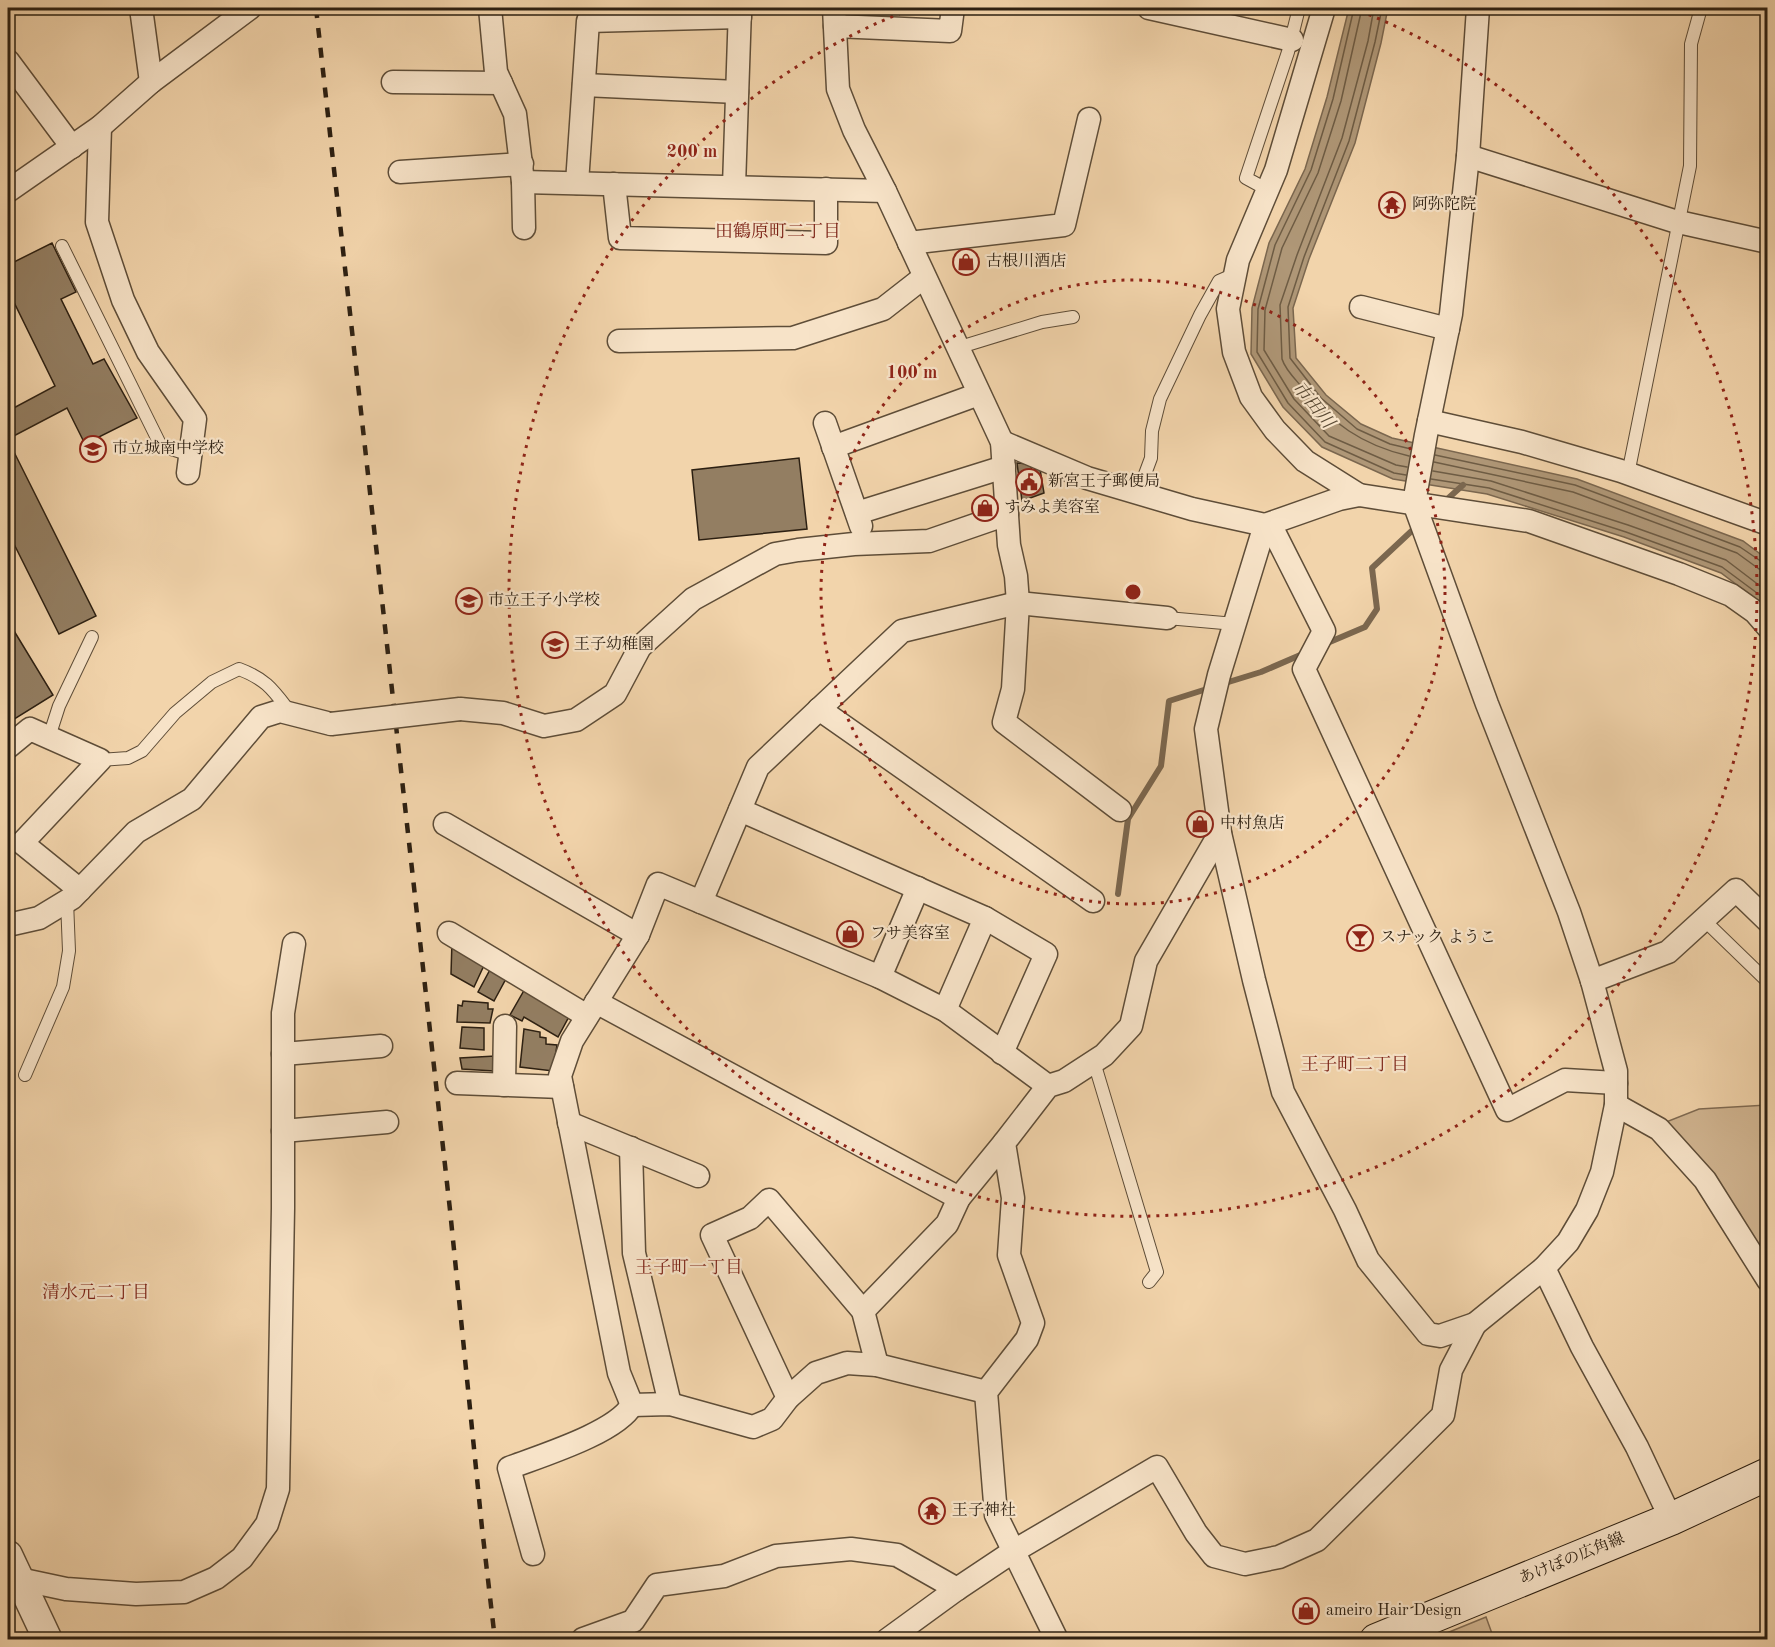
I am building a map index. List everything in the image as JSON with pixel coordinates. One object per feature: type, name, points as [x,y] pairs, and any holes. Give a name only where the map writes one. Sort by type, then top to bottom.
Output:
[{"type":"main road","name":"あけぼの広角線","points":[[1376,1640],[1671,1519],[1767,1474]]},
{"type":"street","points":[[141,8],[151,82]]},
{"type":"street","points":[[8,191],[100,127],[151,82],[250,8]]},
{"type":"street","points":[[490,8],[496,72],[515,114],[522,173],[524,228]]},
{"type":"street","points":[[952,8],[950,31],[835,17],[838,88],[854,130],[885,191],[1002,442],[1009,545],[1016,576],[1018,603],[1013,689],[1004,722],[1120,810]]},
{"type":"street","points":[[1149,8],[1292,40]]},
{"type":"street","points":[[1324,8],[1280,159],[1238,260],[1228,309],[1233,352],[1251,397],[1275,430],[1305,461],[1359,495]]},
{"type":"street","points":[[1267,524],[1211,703],[1206,729],[1220,833],[1283,1092],[1345,1210],[1368,1260],[1428,1334],[1440,1336],[1475,1324],[1544,1268],[1568,1242],[1587,1210],[1602,1172],[1616,1094],[1616,1071],[1592,981],[1569,912],[1487,704],[1414,503],[1451,314],[1468,156],[1478,8]]},
{"type":"street","points":[[577,183],[588,21],[740,12],[734,186]]},
{"type":"street","points":[[8,62],[72,147]]},
{"type":"street","points":[[393,82],[501,83]]},
{"type":"street","points":[[584,86],[737,92]]},
{"type":"street","points":[[909,243],[1064,225],[1089,119]]},
{"type":"street","points":[[100,127],[97,222],[123,300],[148,352],[195,419],[189,464]]},
{"type":"street","points":[[1468,156],[1680,222],[1767,242]]},
{"type":"street","points":[[400,172],[522,173],[577,183],[885,191]]},
{"type":"street","points":[[614,184],[620,238],[826,243],[826,189]]},
{"type":"street","points":[[620,341],[793,338],[883,309],[924,278]]},
{"type":"street","points":[[1361,307],[1448,329]]},
{"type":"street","points":[[833,447],[979,394]]},
{"type":"street","points":[[825,423],[868,543]]},
{"type":"street","points":[[1427,428],[1522,442],[1628,474],[1767,525]]},
{"type":"street","points":[[1002,442],[1087,478],[1191,509],[1267,524],[1339,499],[1359,495],[1529,521],[1679,573],[1731,595],[1755,612],[1767,627]]},
{"type":"street","points":[[857,513],[1004,467]]},
{"type":"street","points":[[8,925],[39,918],[74,896],[136,832],[192,799],[261,717],[280,711],[331,724],[460,708],[503,713],[544,726],[576,720],[615,694],[640,647],[693,599],[776,554],[868,543],[929,540],[1007,514]]},
{"type":"street","points":[[1267,524],[1324,631],[1304,669],[1508,1110],[1565,1080],[1616,1094],[1659,1129],[1705,1180],[1767,1280]]},
{"type":"street","points":[[701,902],[758,767],[902,631],[1018,603],[1167,618]]},
{"type":"street","points":[[819,709],[1093,901]]},
{"type":"street","points":[[8,747],[30,729],[100,760],[22,843],[74,896]]},
{"type":"street","points":[[740,810],[985,918],[1046,954],[1002,1053]]},
{"type":"street","points":[[445,824],[638,935]]},
{"type":"street","points":[[863,1311],[947,1224],[959,1198],[1048,1086],[1064,1081],[1104,1055],[1131,1026],[1146,962],[1220,833]]},
{"type":"street","points":[[632,1405],[619,1373],[560,1076],[572,1041],[638,935],[658,884],[880,977],[945,1010],[1048,1086]]},
{"type":"street","points":[[880,977],[918,888]]},
{"type":"street","points":[[1592,981],[1668,952],[1736,890],[1767,921]]},
{"type":"street","points":[[945,1010],[985,918]]},
{"type":"street","points":[[448,933],[959,1198]]},
{"type":"street","points":[[13,1567],[66,1589],[136,1594],[184,1592],[216,1578],[242,1558],[267,1524],[278,1489],[283,1012],[294,944]]},
{"type":"street","points":[[504,1085],[505,1026]]},
{"type":"street","points":[[283,1054],[381,1046]]},
{"type":"street","points":[[457,1083],[562,1087]]},
{"type":"street","points":[[283,1131],[387,1122]]},
{"type":"street","points":[[569,1123],[698,1176]]},
{"type":"street","points":[[1004,1143],[1013,1198],[1009,1254],[1033,1323],[1028,1339],[986,1392],[996,1515],[1057,1640]]},
{"type":"street","points":[[631,1148],[634,1253],[670,1404]]},
{"type":"street","points":[[788,1398],[712,1235],[750,1218],[769,1200],[863,1311],[877,1365]]},
{"type":"street","points":[[1544,1268],[1582,1347],[1637,1447],[1671,1519]]},
{"type":"street","points":[[887,1640],[1014,1551],[1157,1467],[1196,1533],[1214,1556],[1245,1564],[1279,1557],[1317,1540],[1443,1415],[1452,1370],[1475,1324]]},
{"type":"street","points":[[632,1405],[670,1404],[753,1427],[772,1419],[788,1398],[816,1373],[847,1363],[877,1365],[986,1392]]},
{"type":"street","points":[[533,1554],[509,1468],[580,1441],[626,1414],[632,1405]]},
{"type":"street","points":[[583,1639],[633,1621],[657,1585],[724,1576],[776,1556],[851,1549],[897,1556],[957,1589]]},
{"type":"street","points":[[13,1567],[48,1640]]},
{"type":"lane","points":[[1268,190],[1246,178],[1292,40],[1299,8]]},
{"type":"lane","points":[[1628,474],[1690,166],[1691,45],[1701,8]]},
{"type":"lane","points":[[62,246],[161,446],[189,464]]},
{"type":"lane","points":[[1138,493],[1151,458],[1152,431],[1160,399],[1219,281],[1235,274]]},
{"type":"lane","points":[[957,348],[1042,322],[1073,317]]},
{"type":"lane","points":[[1167,618],[1235,624]]},
{"type":"lane","points":[[49,737],[59,706],[92,637]]},
{"type":"lane","points":[[100,760],[128,759],[142,751],[175,713],[212,682],[239,669],[266,682],[292,714]]},
{"type":"lane","points":[[25,1075],[63,987],[74,896]]},
{"type":"lane","points":[[1704,920],[1767,982]]},
{"type":"lane","points":[[1094,1062],[1157,1272],[1149,1282]]},
{"type":"shaded area","points":[[1767,1105],[1767,1265],[1739,1212],[1703,1167],[1661,1124],[1699,1109]]},
{"type":"shaded area","points":[[1486,1617],[1494,1639],[1432,1639]]},
{"type":"water","name":"市田川","points":[[1349,8],[1388,8],[1355,143],[1309,259],[1293,308],[1296,358],[1326,395],[1361,424],[1392,438],[1577,479],[1743,541],[1767,559],[1767,613],[1757,600],[1721,573],[1624,537],[1487,494],[1393,479],[1322,447],[1283,407],[1251,354],[1252,308],[1269,243],[1305,169],[1327,97]]},
{"type":"building","points":[[52,243],[76,292],[61,299],[93,364],[104,359],[137,418],[85,444],[67,408],[8,439],[8,411],[55,386],[8,290],[8,265]]},
{"type":"building","points":[[8,440],[96,616],[59,634],[8,532]]},
{"type":"building","points":[[799,458],[807,529],[699,540],[692,470]]},
{"type":"building","points":[[1017,463],[1030,464],[1032,470],[1040,469],[1044,493],[1022,501]]},
{"type":"building","points":[[8,621],[53,695],[8,723]]},
{"type":"building","points":[[452,941],[486,961],[474,987],[451,974]]},
{"type":"building","points":[[492,966],[508,975],[494,1001],[478,992]]},
{"type":"building","points":[[526,987],[571,1013],[558,1037],[524,1017],[522,1021],[510,1015]]},
{"type":"building","points":[[463,1001],[488,1003],[488,1009],[493,1009],[490,1023],[457,1022],[458,1005],[462,1006]]},
{"type":"building","points":[[462,1027],[484,1028],[484,1050],[460,1048]]},
{"type":"building","points":[[524,1029],[540,1032],[540,1037],[546,1038],[546,1044],[557,1045],[553,1071],[520,1067]]},
{"type":"building","points":[[495,1056],[494,1071],[462,1069],[460,1058]]},
{"type":"waterway","points":[[1444,502],[1463,485]]},
{"type":"waterway","points":[[1325,644],[1365,627],[1377,609],[1372,568],[1418,525]]},
{"type":"waterway","points":[[1222,684],[1261,672],[1305,653]]},
{"type":"waterway","points":[[1118,894],[1128,819],[1161,766],[1169,701],[1210,688]]},
{"type":"railway","points":[[316,8],[450,1210],[495,1640]]},
{"type":"place","name":"阿弥陀院","points":[[1392,205]]},
{"type":"place","name":"古根川酒店","points":[[966,262]]},
{"type":"place","name":"市立城南中学校","points":[[93,449]]},
{"type":"place","name":"新宮王子郵便局","points":[[1029,482]]},
{"type":"place","name":"すみよ美容室","points":[[985,508]]},
{"type":"place","name":"市立王子小学校","points":[[469,601]]},
{"type":"place","name":"王子幼稚園","points":[[555,645]]},
{"type":"place","name":"中村魚店","points":[[1200,824]]},
{"type":"place","name":"フサ美容室","points":[[850,934]]},
{"type":"place","name":"スナック ようこ","points":[[1360,938]]},
{"type":"place","name":"王子神社","points":[[932,1511]]},
{"type":"place","name":"ameiro Hair Design","points":[[1306,1611]]},
{"type":"district","name":"田鶴原町二丁目","points":[[778,232]]},
{"type":"district","name":"王子町二丁目","points":[[1355,1065]]},
{"type":"district","name":"王子町一丁目","points":[[689,1268]]},
{"type":"district","name":"清水元二丁目","points":[[96,1293]]}]
